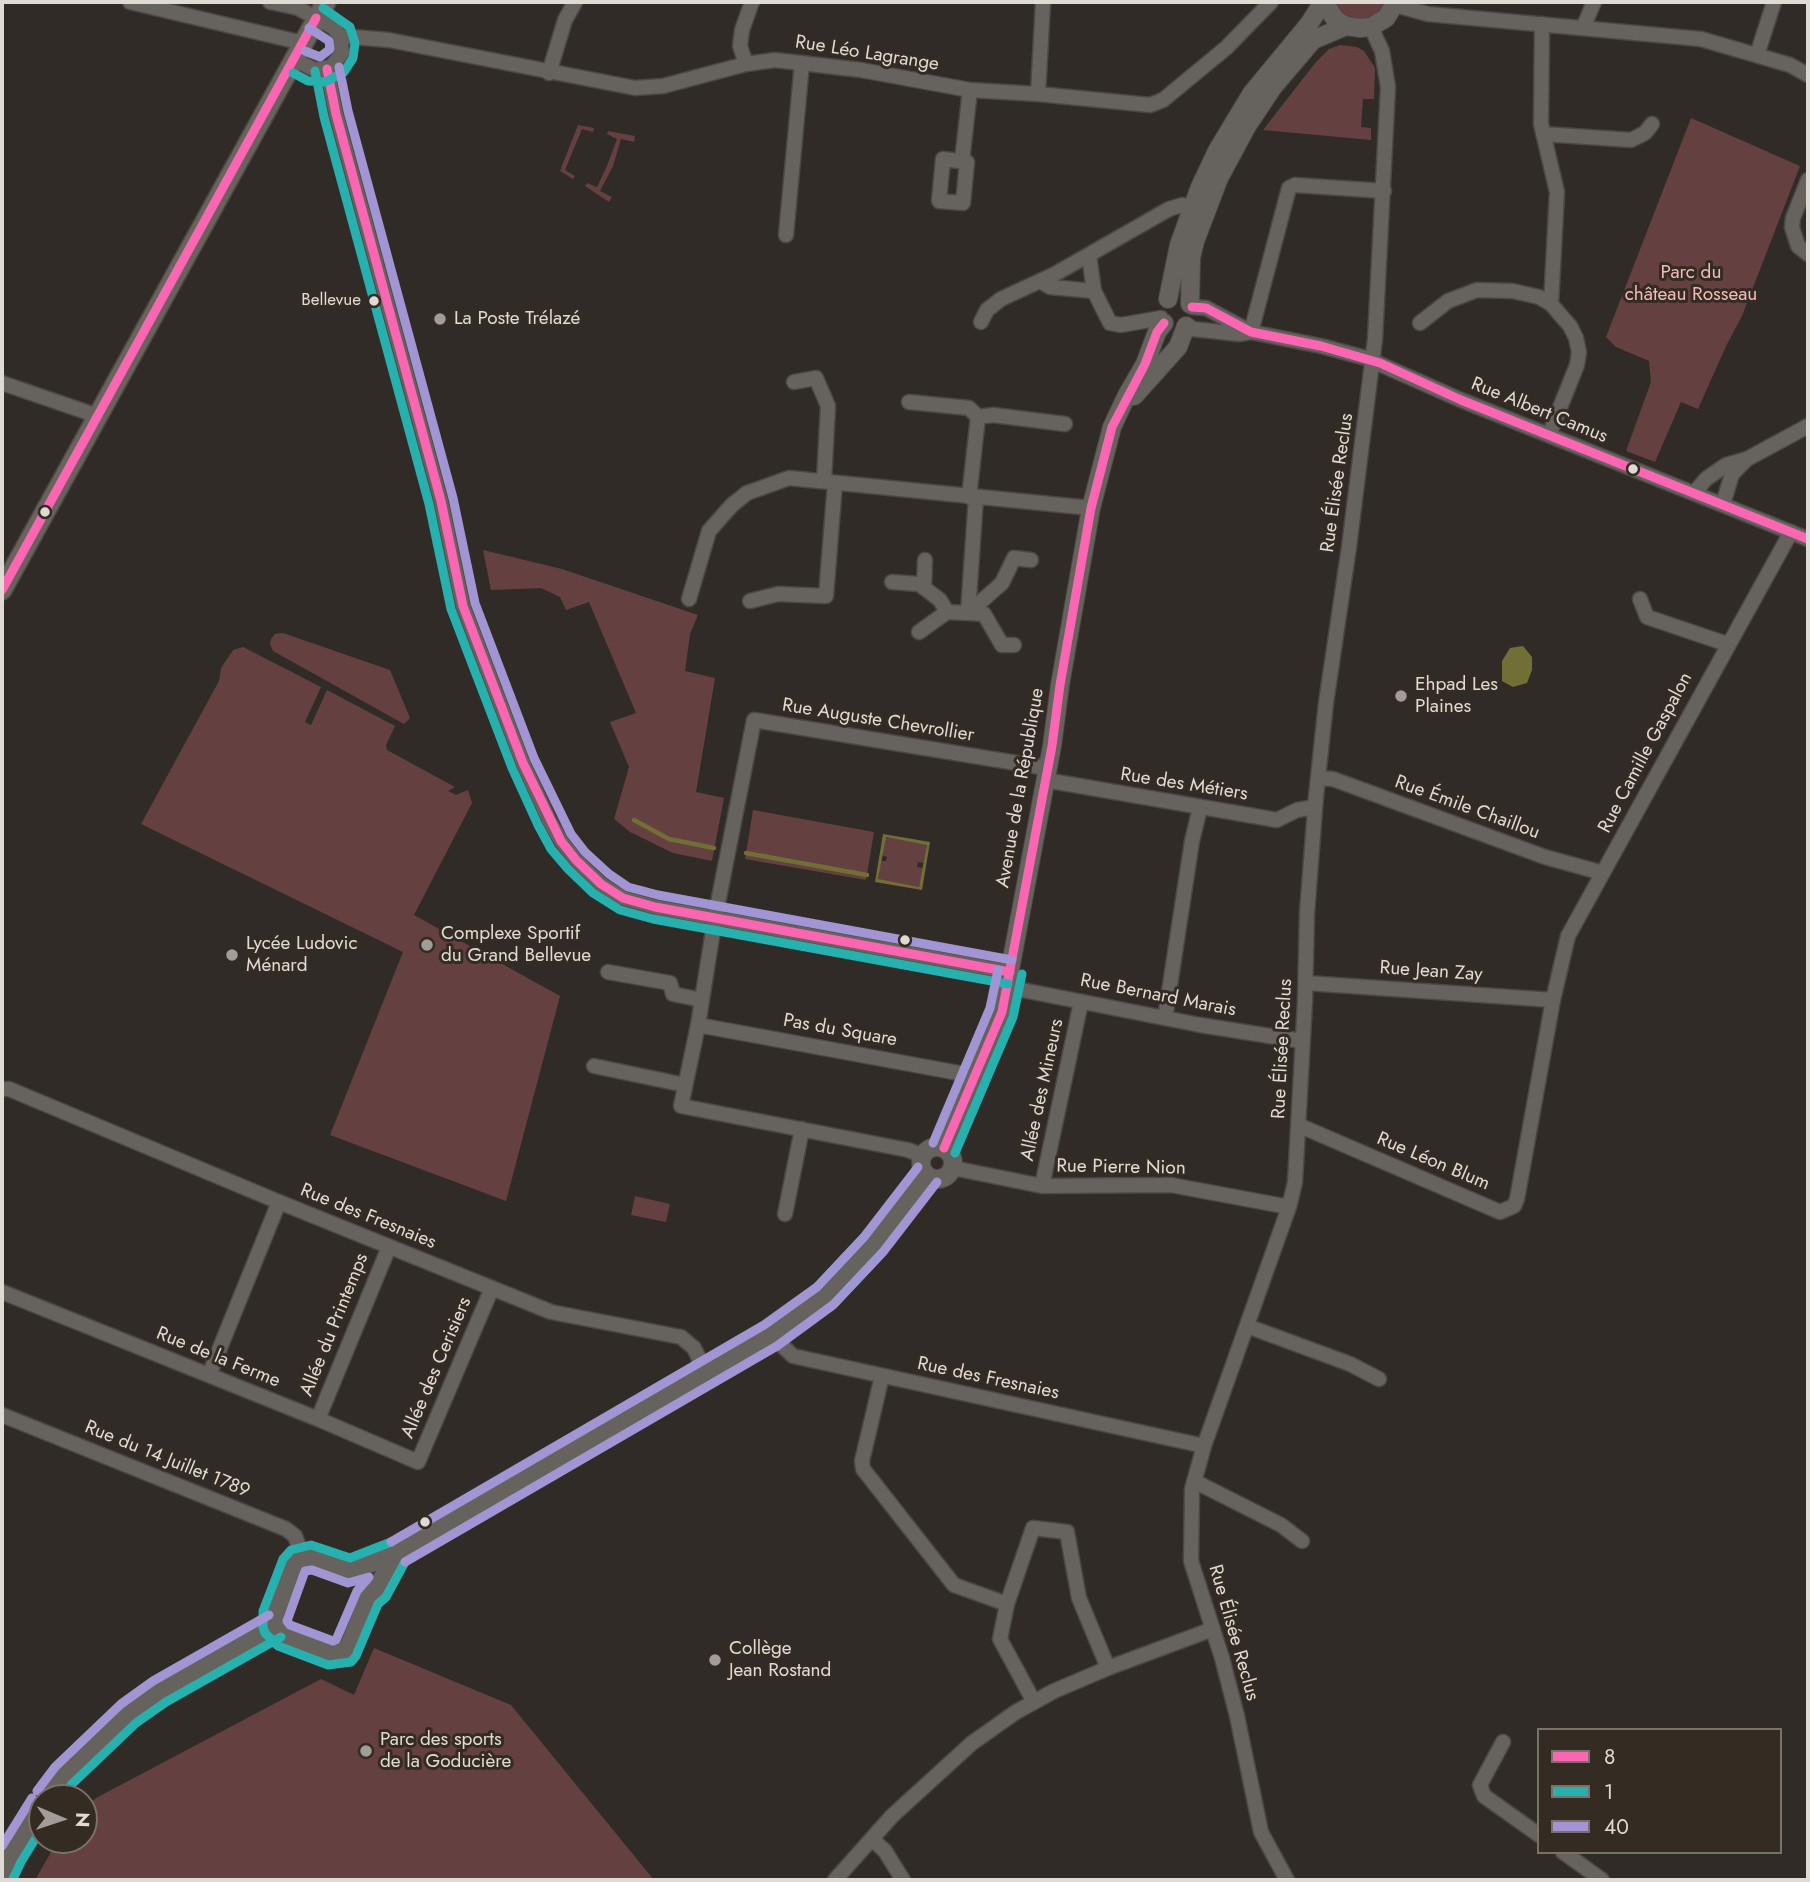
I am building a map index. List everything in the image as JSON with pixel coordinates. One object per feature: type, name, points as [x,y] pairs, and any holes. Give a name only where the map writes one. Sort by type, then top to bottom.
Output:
[{"type":"main road","points":[[2,590],[320,13]]},
{"type":"street","points":[[130,2],[155,5],[298,52],[312,69],[327,69],[341,57],[343,45],[340,36],[320,13],[270,2]]},
{"type":"street","points":[[549,73],[565,20],[575,2]]},
{"type":"street","points":[[746,64],[740,46],[742,30],[752,2]]},
{"type":"street","points":[[1038,94],[1043,2]]},
{"type":"street","name":"Rue Léo Lagrange","points":[[340,36],[389,40],[635,88],[663,86],[746,64],[775,60],[861,70],[970,90],[1150,105],[1163,100],[1226,48],[1272,2]]},
{"type":"street","points":[[1163,321],[1161,307],[1168,299],[1179,245],[1213,160],[1243,106],[1309,24],[1323,2],[1331,15],[1346,26],[1371,27],[1385,18],[1395,3],[1428,14],[1701,39],[1790,65],[1808,75]]},
{"type":"street","points":[[1583,28],[1594,2]]},
{"type":"street","points":[[1757,55],[1774,2]]},
{"type":"street","points":[[1542,24],[1540,112],[1557,192],[1551,304]]},
{"type":"street","points":[[1089,255],[1094,291],[1110,323],[1130,325],[1163,321],[1176,329],[1187,325],[1192,317],[1191,258],[1219,178],[1247,126],[1273,88],[1313,40],[1346,26]]},
{"type":"street","name":"Rue Élisée Reclus","points":[[1287,1880],[1261,1832],[1237,1716],[1191,1561],[1194,1481],[1289,1207],[1295,1182],[1306,983],[1307,913],[1315,807],[1331,662],[1373,361],[1388,87],[1382,51],[1371,27]]},
{"type":"street","points":[[786,235],[802,63]]},
{"type":"street","name":"Rue Bernard Marais","points":[[327,69],[336,114],[441,501],[463,606],[523,763],[561,841],[576,860],[601,884],[623,898],[655,907],[1009,979],[1081,1002],[1302,1041]]},
{"type":"street","points":[[961,161],[970,90]]},
{"type":"street","points":[[1543,134],[1631,140],[1645,133],[1652,124]]},
{"type":"street","points":[[1808,180],[1792,227],[1798,246],[1808,254]]},
{"type":"street","points":[[1251,332],[1289,188],[1298,185],[1384,191]]},
{"type":"street","points":[[981,322],[992,304],[1089,255],[1169,209],[1182,205],[1192,208]]},
{"type":"street","points":[[1040,281],[1050,287],[1094,291]]},
{"type":"street","points":[[1420,323],[1448,301],[1477,290],[1513,291],[1539,297],[1551,304],[1570,326],[1576,338],[1578,352],[1577,365],[1549,435]]},
{"type":"street","points":[[1168,299],[1181,297],[1191,305]]},
{"type":"street","name":"Rue Albert Camus","points":[[1191,305],[1206,308],[1251,332],[1321,346],[1373,361],[1461,400],[1808,539]]},
{"type":"street","name":"Avenue de la République","points":[[944,1148],[1002,1012],[1091,508],[1112,427],[1145,364],[1163,321]]},
{"type":"street","name":"Rue Albert Camus","points":[[1187,325],[1193,329],[1238,334],[1251,332]]},
{"type":"street","name":"Avenue de la République","points":[[1112,427],[1133,397],[1178,347],[1187,325]]},
{"type":"street","points":[[750,601],[778,594],[826,596],[830,482],[828,405],[816,378],[794,382]]},
{"type":"street","points":[[2,383],[99,416]]},
{"type":"street","points":[[909,402],[969,408],[978,417],[968,613]]},
{"type":"street","points":[[978,417],[993,415],[1065,424]]},
{"type":"street","points":[[1694,493],[1706,479],[1719,470],[1747,459],[1808,426]]},
{"type":"street","points":[[1723,504],[1732,474],[1747,459]]},
{"type":"street","points":[[689,599],[703,543],[709,531],[732,505],[747,493],[789,478],[1091,508]]},
{"type":"street","name":"Rue Camille Gaspalon","points":[[1553,1000],[1568,936],[1791,531]]},
{"type":"street","points":[[968,613],[1002,583],[1014,558],[1031,560]]},
{"type":"street","points":[[924,588],[925,560]]},
{"type":"street","points":[[892,582],[919,584],[940,600],[947,612]]},
{"type":"street","points":[[1640,599],[1647,617],[1727,644]]},
{"type":"street","points":[[919,632],[947,612],[984,614],[1002,645],[1014,645]]},
{"type":"street","name":"Rue Auguste Chevrollier","points":[[685,1086],[754,720],[1046,774]]},
{"type":"street","name":"Rue des Métiers","points":[[1046,774],[1200,808],[1277,820],[1297,810],[1315,807]]},
{"type":"street","name":"Rue Émile Chaillou","points":[[1318,778],[1333,779],[1545,857],[1603,873]]},
{"type":"street","points":[[1165,1018],[1192,841],[1200,808]]},
{"type":"street","points":[[608,972],[670,983],[673,994],[702,1000]]},
{"type":"street","name":"Rue Jean Zay","points":[[1306,983],[1553,1000]]},
{"type":"street","name":"Rue Léon Blum","points":[[1298,1125],[1500,1212],[1508,1210],[1514,1206],[1517,1199],[1553,1000]]},
{"type":"street","name":"Allée des Mineurs","points":[[1042,1186],[1081,1002]]},
{"type":"street","name":"Pas du Square","points":[[698,1025],[975,1076]]},
{"type":"street","points":[[594,1066],[685,1086],[681,1106],[908,1150],[923,1156]]},
{"type":"street","name":"Rue des Fresnaies","points":[[4,1087],[389,1247],[566,1316],[681,1338],[694,1348],[706,1373]]},
{"type":"street","points":[[785,1214],[802,1129]]},
{"type":"street","points":[[934,1147],[944,1148],[951,1154],[953,1168],[942,1178],[927,1175],[922,1166],[923,1156],[934,1147]]},
{"type":"street","name":"Rue Pierre Nion","points":[[953,1168],[1042,1186],[1171,1185],[1289,1207]]},
{"type":"street","points":[[350,1571],[396,1553],[771,1335],[825,1296],[873,1245],[927,1175]]},
{"type":"street","points":[[209,1375],[279,1202]]},
{"type":"street","name":"Allée du Printemps","points":[[318,1419],[389,1247]]},
{"type":"street","name":"Allée des Cerisiers","points":[[418,1462],[492,1288]]},
{"type":"street","name":"Rue de la Ferme","points":[[2,1292],[418,1462]]},
{"type":"street","points":[[1247,1325],[1350,1364],[1379,1379]]},
{"type":"street","name":"Rue des Fresnaies","points":[[771,1335],[793,1356],[1204,1446]]},
{"type":"street","points":[[882,1376],[862,1461],[863,1469],[954,1585],[1007,1604]]},
{"type":"street","name":"Rue du 14 Juillet 1789","points":[[2,1415],[286,1529],[295,1536],[303,1558]]},
{"type":"street","points":[[1194,1481],[1280,1525],[1302,1541]]},
{"type":"street","points":[[1034,1702],[1000,1639],[1007,1604],[1033,1528],[1067,1532],[1079,1598],[1108,1668]]},
{"type":"street","points":[[368,1597],[365,1581],[350,1571],[315,1558],[303,1558],[294,1565],[275,1614],[275,1626],[283,1635],[332,1654],[341,1654],[349,1646],[368,1597],[376,1590],[396,1553]]},
{"type":"street","points":[[58,1784],[128,1714],[159,1692],[275,1626]]},
{"type":"street","points":[[835,1880],[892,1816],[972,1744],[1034,1702],[1108,1668],[1213,1629]]},
{"type":"street","points":[[1503,1742],[1480,1785],[1484,1796],[1537,1834]]},
{"type":"street","points":[[2,1874],[28,1827]]},
{"type":"street","points":[[872,1839],[885,1851],[903,1880]]},
{"type":"street","points":[[1566,1854],[1602,1880]]},
{"type":"green space","points":[[1334,2],[1386,2],[1377,14],[1361,20],[1345,15]]},
{"type":"green space","points":[[1340,45],[1357,47],[1364,51],[1375,68],[1374,99],[1363,99],[1361,127],[1371,128],[1371,140],[1263,130],[1316,62],[1329,49]]},
{"type":"green space","name":"Parc du château Rosseau","points":[[1691,118],[1800,166],[1742,316],[1698,409],[1681,402],[1655,462],[1626,451],[1651,382],[1649,361],[1616,347],[1606,337]]},
{"type":"green space","points":[[578,125],[594,128],[593,132],[582,129],[565,170],[575,176],[573,179],[560,171]]},
{"type":"green space","points":[[608,131],[635,136],[634,142],[621,139],[613,166],[600,191],[612,197],[609,202],[585,186],[587,183],[597,187],[607,166],[617,139],[607,134]]},
{"type":"green space","points":[[483,550],[562,569],[698,615],[690,634],[685,671],[715,678],[696,792],[724,798],[712,861],[673,853],[630,832],[614,819],[629,767],[610,722],[636,713],[589,602],[566,610],[560,597],[541,588],[491,590]]},
{"type":"green space","points":[[283,633],[390,670],[410,718],[404,724],[273,651],[271,639],[275,634]]},
{"type":"green space","name":"Complexe Sportif du Grand Bellevue","points":[[243,647],[321,687],[305,722],[311,725],[327,690],[395,726],[386,745],[387,750],[455,787],[448,791],[456,795],[468,790],[472,803],[414,915],[560,996],[506,1201],[330,1135],[403,952],[141,824],[219,681],[221,668],[233,650]]},
{"type":"green space","points":[[753,810],[874,832],[866,880],[745,859]]},
{"type":"green space","points":[[885,837],[927,844],[924,863],[918,862],[917,867],[923,868],[919,887],[878,880],[881,861],[886,861],[887,857],[882,855]]},
{"type":"green space","points":[[635,1196],[670,1204],[666,1222],[631,1215]]},
{"type":"green space","name":"Parc des sports de la Goducière","points":[[374,1648],[511,1705],[654,1880],[35,1880],[50,1854],[98,1854],[98,1797],[321,1679],[354,1695]]},
{"type":"shaded area","points":[[1523,646],[1532,657],[1532,670],[1527,683],[1513,687],[1502,681],[1502,661],[1510,648]]},
{"type":"shaded area","points":[[883,834],[930,842],[922,890],[875,882]],"holes":[[[886,837],[927,845],[919,887],[878,879]]]},
{"type":"waterway","points":[[634,820],[669,839],[714,848]]},
{"type":"waterway","points":[[746,853],[867,875]]},
{"type":"transit line","name":"1","points":[[293,73],[308,81],[325,82],[344,72],[353,58],[355,43],[350,27],[323,8]]},
{"type":"transit line","name":"8","points":[[2,590],[316,18]]},
{"type":"transit line","name":"40","points":[[305,51],[320,57],[330,49],[329,41],[309,28]]},
{"type":"transit line","name":"40","points":[[339,67],[348,111],[453,498],[475,603],[534,758],[571,834],[585,852],[628,887],[658,895],[1012,960]]},
{"type":"transit line","name":"8","points":[[327,69],[336,114],[441,501],[463,606],[523,763],[561,841],[601,884],[623,898],[655,907],[1010,972]]},
{"type":"transit line","name":"1","points":[[315,71],[324,117],[429,504],[451,609],[512,768],[551,849],[593,893],[620,910],[653,919],[1008,984]]},
{"type":"transit line","name":"8","points":[[1192,307],[1206,308],[1251,332],[1321,346],[1380,363],[1461,400],[1808,539]]},
{"type":"transit line","name":"8","points":[[944,1148],[1002,1012],[1052,746],[1091,508],[1112,427],[1145,364],[1157,332],[1164,323]]},
{"type":"transit line","name":"40","points":[[933,1143],[990,1008],[998,970]]},
{"type":"transit line","name":"1","points":[[955,1153],[1013,1017],[1022,974]]},
{"type":"transit line","name":"40","points":[[391,1542],[764,1325],[817,1287],[864,1237],[918,1167]]},
{"type":"transit line","name":"40","points":[[833,1305],[883,1252],[937,1182]]},
{"type":"transit line","name":"1","points":[[817,1287],[864,1237]]},
{"type":"transit line","name":"1","points":[[834,1304],[882,1253]]},
{"type":"transit line","name":"40","points":[[405,1562],[777,1346],[833,1305]]},
{"type":"transit line","name":"1","points":[[391,1542],[350,1558],[311,1545],[291,1550],[283,1559],[263,1611],[265,1633],[278,1646],[328,1665],[351,1662],[378,1604],[386,1597],[405,1562]]},
{"type":"transit line","name":"40","points":[[312,1570],[348,1583],[369,1577],[357,1591],[336,1640],[333,1641],[290,1625],[287,1621],[305,1571],[312,1570]]},
{"type":"transit line","name":"40","points":[[42,1784],[55,1767],[121,1704],[153,1681],[269,1615]]},
{"type":"transit line","name":"1","points":[[72,1784],[136,1723],[166,1702],[281,1637]]},
{"type":"transit line","name":"40","points":[[2,1846],[28,1804]]},
{"type":"transit line","name":"1","points":[[13,1879],[28,1851]]},
{"type":"place","name":"Bellevue","points":[[374,301]]},
{"type":"place","name":"La Poste Trélazé","points":[[440,319]]},
{"type":"place","name":"Ehpad Les Plaines","points":[[1401,696]]},
{"type":"place","name":"Complexe Sportif du Grand Bellevue","points":[[427,945]]},
{"type":"place","name":"Lycée Ludovic Ménard","points":[[232,955]]},
{"type":"place","name":"Collège Jean Rostand","points":[[715,1660]]},
{"type":"place","name":"Parc des sports de la Goducière","points":[[366,1751]]}]
